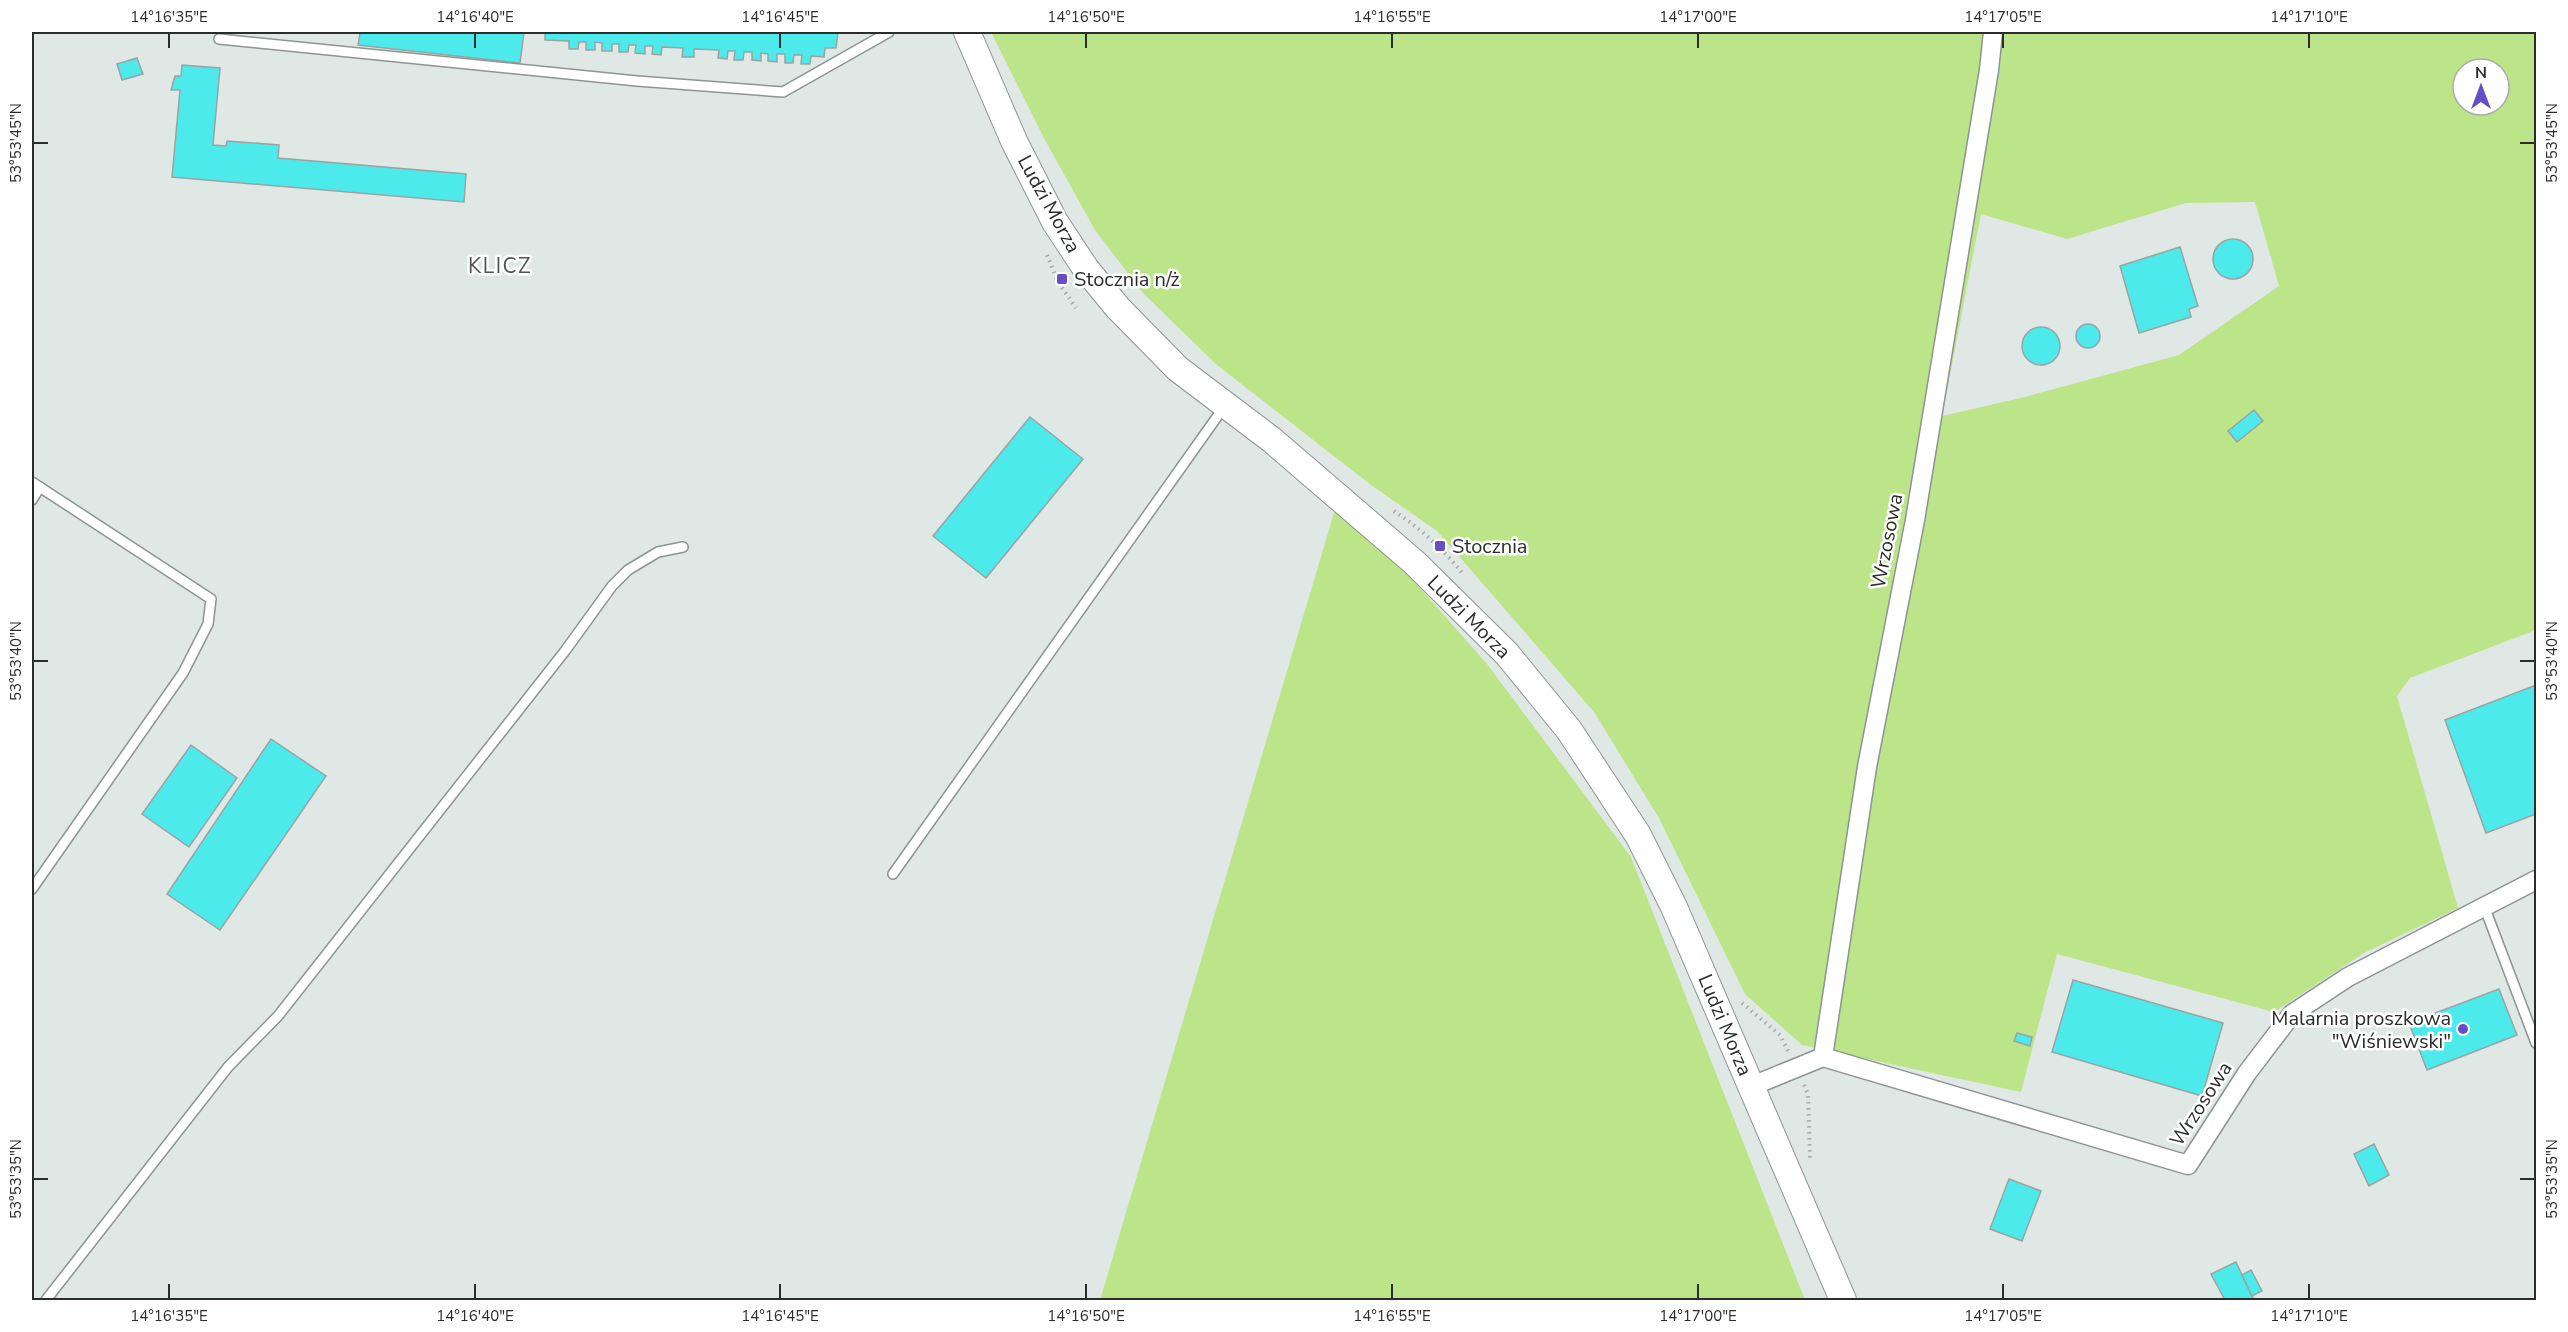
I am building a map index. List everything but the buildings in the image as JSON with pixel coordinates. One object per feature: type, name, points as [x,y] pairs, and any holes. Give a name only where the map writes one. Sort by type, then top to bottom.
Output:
[{"type":"street","name":"Ludzi Morza","points":[[968,32],[1030,174],[1055,222],[1086,269],[1135,327],[1178,369],[1281,447],[1415,563],[1506,654],[1569,730],[1638,835],[1674,907],[1843,1300]]},
{"type":"street","name":"Wrzosowa","points":[[1993,32],[1950,316],[1915,520],[1867,767],[1823,1057],[2188,1165],[2247,1073],[2292,1014],[2348,977],[2536,880]]},
{"type":"street","points":[[1752,1086],[1823,1057]]},
{"type":"lane","points":[[219,39],[637,81],[783,92],[889,32]]},
{"type":"lane","points":[[893,874],[1225,405]]},
{"type":"lane","points":[[32,500],[36,484],[211,599],[208,624],[183,673],[32,890]]},
{"type":"lane","points":[[46,1300],[228,1067],[278,1016],[564,651],[612,586],[628,570],[658,552],[682,547]]},
{"type":"lane","points":[[2484,906],[2536,1043]]},
{"type":"path","points":[[1391,509],[1443,552],[1466,578]]},
{"type":"path","points":[[1737,994],[1742,1004],[1780,1035],[1797,1067],[1808,1094],[1811,1170]]},
{"type":"green space","points":[[991,32],[2536,32],[2536,630],[2410,678],[2397,696],[2458,908],[2364,953],[2274,1012],[2057,954],[2021,1092],[1802,1045],[1745,994],[1659,818],[1594,712],[1437,531],[1371,485],[1217,365],[1143,293],[1095,230],[1045,140]],"holes":[[[2255,202],[2279,286],[2179,355],[2025,397],[1942,416],[1981,214],[2067,239],[2186,203]]]},
{"type":"green space","points":[[1339,496],[1487,664],[1631,857],[1805,1300],[1100,1300]]},
{"type":"place","name":"Stocznia n/ż","points":[[1062,279]]},
{"type":"place","name":"Stocznia","points":[[1440,546]]},
{"type":"place","name":"Malarnia proszkowa \"Wiśniewski\"","points":[[2463,1029]]},
{"type":"district","name":"KLICZ","points":[[500,266]]}]
